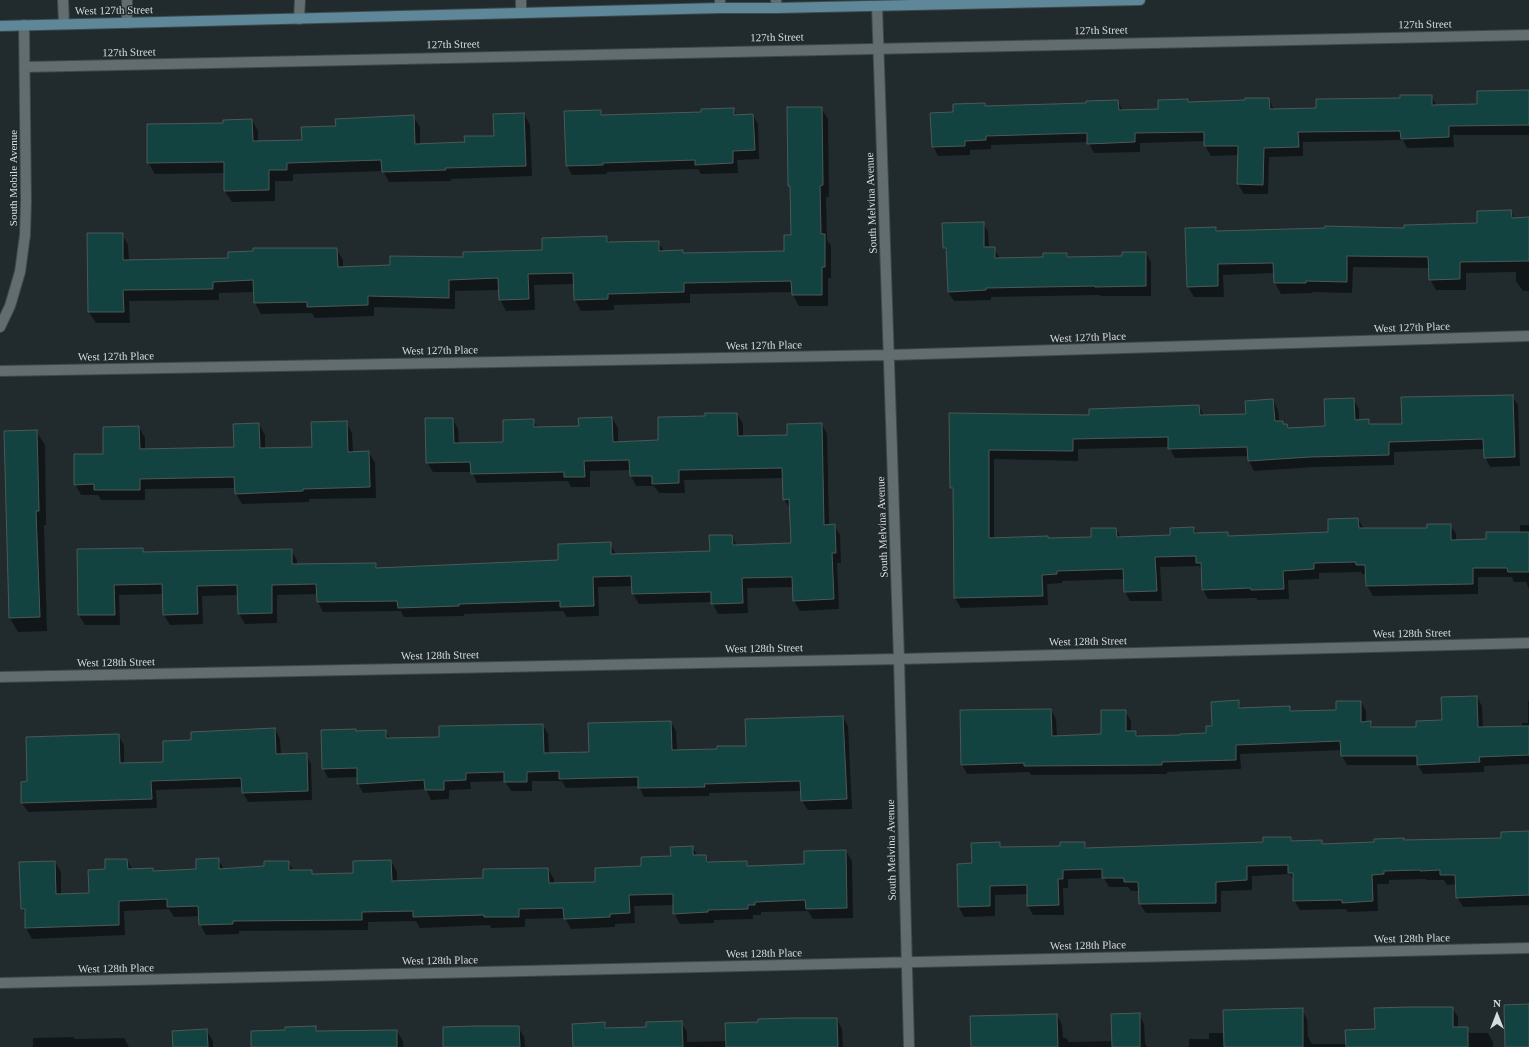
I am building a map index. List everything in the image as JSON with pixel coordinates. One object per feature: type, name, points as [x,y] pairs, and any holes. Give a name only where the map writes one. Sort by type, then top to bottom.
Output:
[{"type":"main road","name":"West 127th Street","points":[[0,26],[521,13],[720,4],[863,3],[877,6],[1140,0]]},
{"type":"street","points":[[63,0],[64,24]]},
{"type":"street","points":[[127,0],[127,23]]},
{"type":"street","points":[[299,19],[300,0]]},
{"type":"street","points":[[521,0],[521,13]]},
{"type":"street","name":"South Melvina Avenue","points":[[877,6],[899,658],[909,1047]]},
{"type":"street","name":"South Mobile Avenue","points":[[0,327],[10,306],[20,272],[25,235],[24,25]]},
{"type":"street","name":"127th Street","points":[[25,67],[1529,35]]},
{"type":"street","name":"West 127th Place","points":[[0,371],[889,356],[1529,336]]},
{"type":"street","name":"West 128th Street","points":[[0,677],[1529,643]]},
{"type":"street","name":"West 128th Place","points":[[0,983],[1529,948]]},
{"type":"building","points":[[1529,90],[1529,125],[1449,126],[1449,137],[1401,139],[1400,131],[1298,132],[1299,147],[1264,148],[1263,185],[1237,184],[1238,146],[1204,146],[1204,132],[1135,133],[1135,142],[1087,144],[1087,133],[986,136],[986,140],[965,141],[965,146],[932,147],[930,113],[953,112],[953,104],[985,103],[985,106],[1086,103],[1086,101],[1118,100],[1119,110],[1158,109],[1158,100],[1188,99],[1188,102],[1269,98],[1270,109],[1316,108],[1316,99],[1400,98],[1400,95],[1432,95],[1432,105],[1477,104],[1477,91]]},
{"type":"building","points":[[787,107],[822,107],[823,185],[820,186],[821,234],[825,234],[825,267],[822,267],[822,295],[792,295],[791,281],[684,283],[684,292],[608,294],[608,299],[574,300],[573,273],[528,274],[529,299],[499,300],[498,278],[449,280],[449,298],[368,296],[368,305],[307,307],[307,302],[254,303],[253,280],[213,282],[213,289],[123,290],[124,312],[88,312],[87,233],[123,233],[123,260],[228,258],[228,252],[253,251],[253,248],[337,248],[338,267],[390,265],[390,256],[463,257],[463,252],[542,250],[542,238],[607,236],[607,242],[659,241],[659,251],[683,250],[683,253],[784,251],[784,235],[791,235],[790,186],[788,186]]},
{"type":"building","points":[[734,108],[734,115],[753,114],[755,150],[733,151],[733,163],[695,165],[695,160],[603,163],[603,165],[566,166],[564,111],[601,110],[601,115],[701,112],[701,109]]},
{"type":"building","points":[[524,113],[526,166],[445,168],[446,170],[382,172],[381,160],[287,163],[287,170],[269,170],[269,190],[224,191],[224,162],[147,163],[147,124],[223,123],[223,120],[252,119],[253,141],[302,140],[301,127],[336,126],[335,119],[414,115],[415,144],[465,142],[464,136],[494,136],[493,114]]},
{"type":"building","points":[[1511,210],[1512,218],[1529,217],[1529,261],[1460,262],[1460,279],[1429,280],[1428,257],[1347,256],[1347,282],[1306,281],[1306,283],[1274,283],[1273,263],[1218,264],[1218,286],[1187,287],[1185,228],[1216,227],[1216,231],[1325,228],[1325,226],[1404,228],[1404,225],[1477,223],[1477,211]]},
{"type":"building","points":[[984,222],[984,247],[995,247],[995,258],[1043,257],[1043,253],[1067,253],[1067,257],[1122,256],[1122,252],[1146,252],[1146,286],[986,288],[986,290],[948,292],[946,248],[943,248],[942,223]]},
{"type":"building","points":[[1513,395],[1515,457],[1484,458],[1483,439],[1389,442],[1389,455],[1310,457],[1248,461],[1247,447],[1168,449],[1168,437],[1073,439],[1073,451],[989,450],[989,538],[1048,536],[1048,538],[1091,537],[1091,528],[1116,528],[1117,537],[1170,535],[1170,528],[1194,527],[1194,533],[1228,532],[1228,536],[1328,532],[1328,519],[1358,518],[1359,528],[1427,528],[1427,524],[1451,524],[1451,540],[1486,539],[1486,532],[1529,532],[1529,572],[1508,572],[1507,568],[1473,568],[1473,584],[1366,586],[1365,565],[1356,565],[1356,562],[1314,563],[1314,569],[1283,571],[1284,589],[1251,590],[1251,588],[1202,590],[1201,563],[1196,563],[1196,556],[1155,557],[1157,591],[1124,592],[1123,569],[1057,571],[1057,574],[1042,575],[1043,596],[954,598],[953,488],[950,488],[949,413],[1089,415],[1089,409],[1199,405],[1200,415],[1246,414],[1245,401],[1273,399],[1275,421],[1283,421],[1283,424],[1287,424],[1288,428],[1325,426],[1324,399],[1354,398],[1355,420],[1369,419],[1369,424],[1402,424],[1401,397]]},
{"type":"building","points":[[705,413],[737,413],[738,436],[787,435],[787,424],[822,423],[824,525],[835,524],[836,553],[832,553],[834,599],[793,601],[792,577],[742,578],[743,603],[711,604],[711,592],[632,594],[631,576],[593,577],[594,606],[560,607],[560,601],[459,604],[459,606],[398,608],[397,601],[317,602],[316,584],[272,585],[272,613],[238,614],[237,585],[197,586],[198,614],[163,615],[162,584],[114,585],[115,615],[78,615],[77,549],[143,548],[143,552],[292,549],[292,564],[376,563],[376,568],[558,560],[558,544],[611,542],[611,554],[710,551],[709,535],[732,535],[733,545],[791,543],[789,499],[783,500],[782,468],[679,470],[679,483],[652,484],[652,476],[630,476],[629,460],[584,461],[585,477],[564,477],[564,472],[471,474],[470,462],[426,463],[425,418],[453,418],[454,443],[503,442],[503,420],[534,419],[534,427],[579,426],[578,418],[612,417],[613,442],[658,440],[658,417],[705,416]]},
{"type":"building","points":[[347,421],[348,452],[369,451],[370,487],[303,489],[303,491],[235,494],[234,477],[140,479],[140,490],[94,490],[94,484],[74,485],[74,454],[103,454],[103,427],[139,426],[140,449],[234,447],[233,424],[259,423],[260,448],[312,447],[311,422]]},
{"type":"building","points":[[37,430],[39,511],[36,511],[40,617],[9,618],[4,431]]},
{"type":"building","points":[[1477,696],[1478,727],[1529,726],[1529,755],[1479,757],[1480,762],[1417,765],[1417,756],[1341,756],[1340,741],[1236,745],[1236,760],[1162,762],[1162,765],[1024,766],[1024,763],[961,765],[960,710],[1051,709],[1052,736],[1101,734],[1101,710],[1126,710],[1126,731],[1136,731],[1136,736],[1180,735],[1206,733],[1206,726],[1212,726],[1211,702],[1239,700],[1239,708],[1290,706],[1290,711],[1336,710],[1336,701],[1361,701],[1361,722],[1371,721],[1371,727],[1416,727],[1416,721],[1442,720],[1441,697]]},
{"type":"building","points":[[843,716],[847,799],[801,801],[800,781],[704,784],[705,787],[638,788],[638,777],[559,779],[559,771],[527,772],[527,782],[504,782],[504,772],[466,773],[466,780],[444,781],[444,790],[425,790],[424,780],[357,784],[357,768],[322,769],[321,730],[386,730],[386,738],[439,737],[439,726],[543,724],[544,753],[589,752],[588,723],[671,721],[672,750],[717,749],[717,746],[746,746],[745,719]]},
{"type":"building","points":[[275,728],[276,754],[307,753],[308,791],[242,793],[241,778],[151,781],[152,799],[21,803],[21,782],[27,781],[26,737],[119,734],[120,763],[163,762],[163,741],[191,740],[191,732]]},
{"type":"building","points":[[1529,831],[1529,895],[1456,898],[1455,875],[1440,875],[1440,870],[1420,870],[1384,871],[1384,874],[1372,875],[1373,901],[1342,903],[1342,900],[1293,901],[1293,873],[1288,873],[1288,865],[1247,866],[1247,880],[1216,882],[1216,903],[1139,904],[1138,882],[1124,882],[1124,878],[1102,878],[1102,869],[1063,870],[1063,879],[1058,879],[1059,905],[1027,906],[1027,885],[990,886],[990,906],[958,907],[957,864],[972,863],[971,843],[1000,842],[1000,847],[1060,846],[1060,842],[1085,842],[1085,848],[1263,842],[1263,837],[1291,837],[1291,841],[1322,840],[1322,844],[1374,842],[1374,839],[1404,838],[1404,840],[1501,838],[1501,832]]},
{"type":"building","points":[[693,846],[693,855],[706,855],[707,862],[747,861],[747,866],[804,864],[804,851],[846,850],[847,908],[806,909],[805,900],[755,902],[755,905],[748,905],[748,909],[708,910],[708,912],[673,914],[673,894],[629,895],[630,913],[610,914],[610,917],[564,919],[563,908],[519,909],[519,917],[484,917],[484,915],[413,917],[413,911],[362,912],[362,920],[233,921],[233,924],[199,925],[198,906],[167,907],[167,899],[119,901],[119,925],[25,928],[25,909],[21,909],[19,862],[55,861],[56,894],[89,893],[88,870],[105,869],[105,859],[127,859],[128,869],[153,868],[153,871],[196,869],[196,859],[219,858],[219,869],[264,866],[264,861],[289,861],[289,870],[312,870],[312,874],[353,873],[353,861],[391,860],[392,881],[483,878],[483,869],[548,868],[549,883],[595,882],[595,868],[641,866],[641,857],[671,856],[670,847]]},
{"type":"building","points":[[1529,1004],[1529,1047],[1505,1047],[1504,1005]]},
{"type":"building","points":[[1453,1007],[1453,1027],[1468,1027],[1468,1047],[1346,1047],[1345,1030],[1375,1029],[1374,1008]]},
{"type":"building","points":[[1303,1008],[1303,1047],[1224,1047],[1223,1010]]},
{"type":"building","points":[[1140,1013],[1140,1047],[1112,1047],[1111,1014]]},
{"type":"building","points":[[1057,1014],[1058,1047],[971,1047],[970,1016]]},
{"type":"building","points":[[837,1018],[838,1047],[726,1047],[725,1023],[758,1022],[758,1019]]},
{"type":"building","points":[[682,1021],[683,1047],[573,1047],[572,1024],[605,1022],[605,1028],[646,1027],[646,1022]]},
{"type":"building","points":[[316,1026],[316,1031],[397,1030],[397,1047],[251,1047],[251,1031],[285,1030],[285,1027]]},
{"type":"building","points":[[519,1026],[520,1047],[443,1047],[443,1027]]},
{"type":"building","points":[[207,1029],[208,1047],[173,1047],[172,1031]]}]
